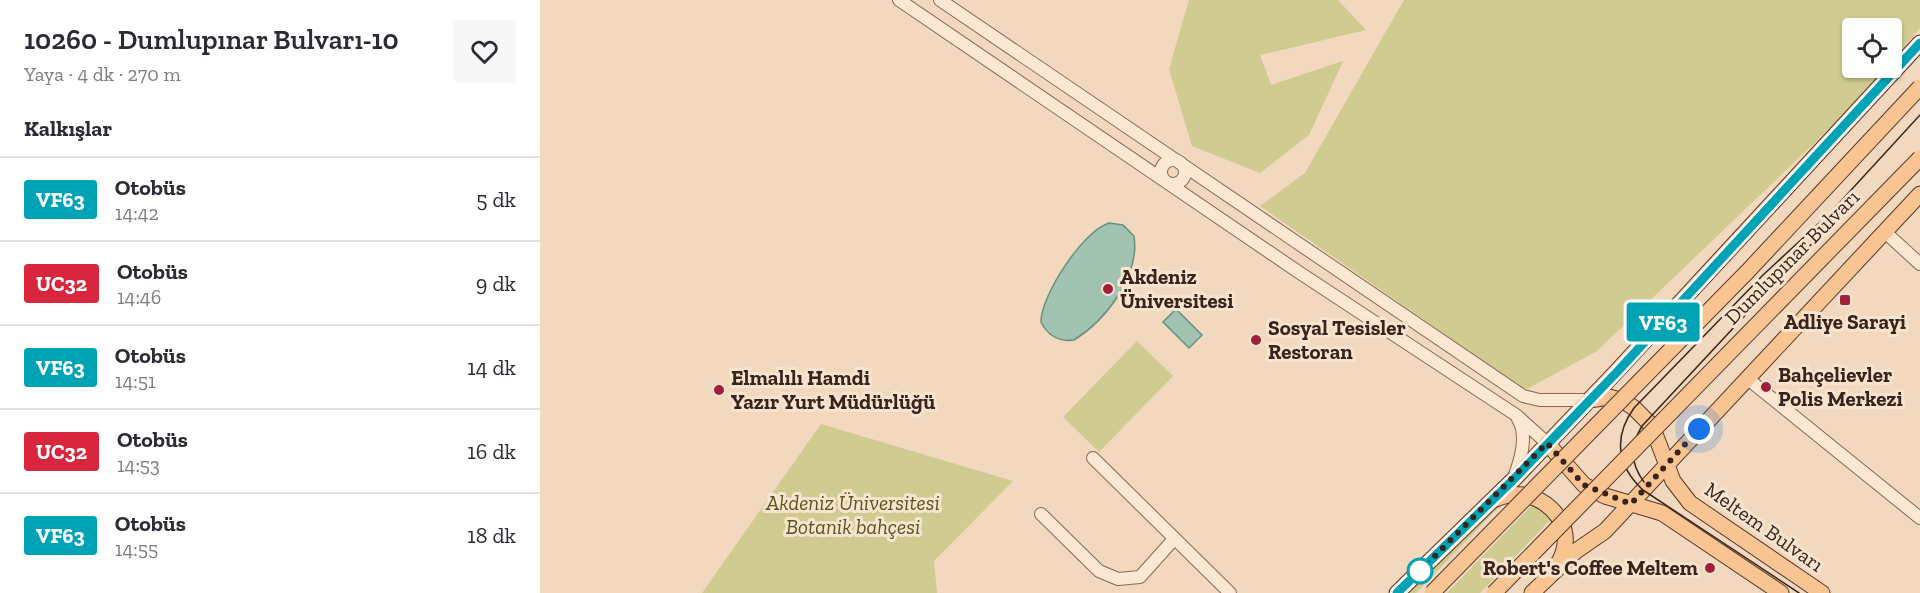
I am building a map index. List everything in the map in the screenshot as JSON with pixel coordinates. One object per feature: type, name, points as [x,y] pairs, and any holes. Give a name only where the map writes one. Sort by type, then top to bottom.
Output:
[{"type":"main road","points":[[1397,593],[1513,480],[1920,43]]},
{"type":"main road","name":"Dumlupınar Bulvarı","points":[[1432,593],[1748,271],[1920,87]]},
{"type":"main road","name":"Dumlupınar Bulvarı","points":[[1494,593],[1920,158]]},
{"type":"main road","points":[[1552,572],[1605,531],[1920,194]]},
{"type":"main road","points":[[1589,400],[1609,397],[1624,401],[1634,408],[1652,426],[1666,464]]},
{"type":"main road","points":[[1547,443],[1584,485],[1631,504],[1662,513],[1781,593]]},
{"type":"main road","name":"Meltem Bulvarı","points":[[1666,464],[1680,492],[1701,512],[1822,593]]},
{"type":"main road","points":[[1492,500],[1504,495],[1531,495],[1554,510],[1561,521],[1564,541],[1560,561],[1532,593]]},
{"type":"street","points":[[899,0],[1166,182],[1516,415],[1547,443]]},
{"type":"street","points":[[940,0],[1523,396],[1540,400],[1589,400]]},
{"type":"street","points":[[1166,182],[1175,184],[1182,179],[1184,170],[1179,163]]},
{"type":"street","points":[[1885,232],[1920,264]]},
{"type":"street","points":[[1380,325],[1392,309]]},
{"type":"street","points":[[1748,379],[1920,518]]},
{"type":"street","points":[[1513,480],[1519,464],[1523,430],[1516,415]]},
{"type":"street","points":[[1093,458],[1230,593]]},
{"type":"street","points":[[1041,514],[1099,571],[1118,579],[1140,577],[1174,539]]},
{"type":"green space","points":[[1189,0],[1338,0],[1366,30],[1260,55],[1271,85],[1343,61],[1309,135],[1260,173],[1192,146],[1169,69]]},
{"type":"green space","points":[[1404,0],[1920,0],[1920,28],[1902,49],[1902,18],[1842,18],[1842,78],[1877,78],[1851,108],[1597,351],[1525,390],[1260,206],[1305,173]]},
{"type":"green space","points":[[1137,341],[1173,376],[1099,452],[1063,417]]},
{"type":"green space","name":"Akdeniz Üniversitesi Botanik bahçesi","points":[[821,424],[1013,481],[934,561],[937,593],[702,593]]},
{"type":"green space","points":[[1530,466],[1532,473],[1416,593],[1406,593]]},
{"type":"green space","points":[[1536,501],[1554,516],[1480,593],[1447,593]]},
{"type":"shaded area","points":[[1109,223],[1123,225],[1134,236],[1132,266],[1126,281],[1109,309],[1086,331],[1074,340],[1054,337],[1041,322],[1048,296],[1065,265],[1076,251],[1087,238]]},
{"type":"shaded area","points":[[1176,309],[1202,335],[1189,348],[1163,322]]},
{"type":"tram line","points":[[1799,593],[1643,490],[1634,481],[1623,461],[1621,451],[1623,430],[1634,408],[1763,275],[1830,213],[1920,115]]},
{"type":"tram line","points":[[1644,482],[1636,468],[1633,454],[1635,441],[1642,426],[1833,221]]},
{"type":"bus line","name":"VF63","points":[[1397,593],[1513,480],[1617,372],[1920,43]]},
{"type":"place","name":"Akdeniz Üniversitesi","points":[[1108,289]]},
{"type":"place","name":"Adliye Sarayi","points":[[1845,300]]},
{"type":"place","name":"Sosyal Tesisler Restoran","points":[[1256,340]]},
{"type":"place","name":"Bahçelievler Polis Merkezi","points":[[1766,387]]},
{"type":"place","name":"Elmalılı Hamdi Yazır Yurt Müdürlüğü","points":[[719,390]]},
{"type":"place","name":"Robert's Coffee Meltem","points":[[1710,568]]},
{"type":"route","points":[[1420,571],[1513,480],[1547,443],[1577,480],[1605,496],[1631,504],[1699,429]]}]
